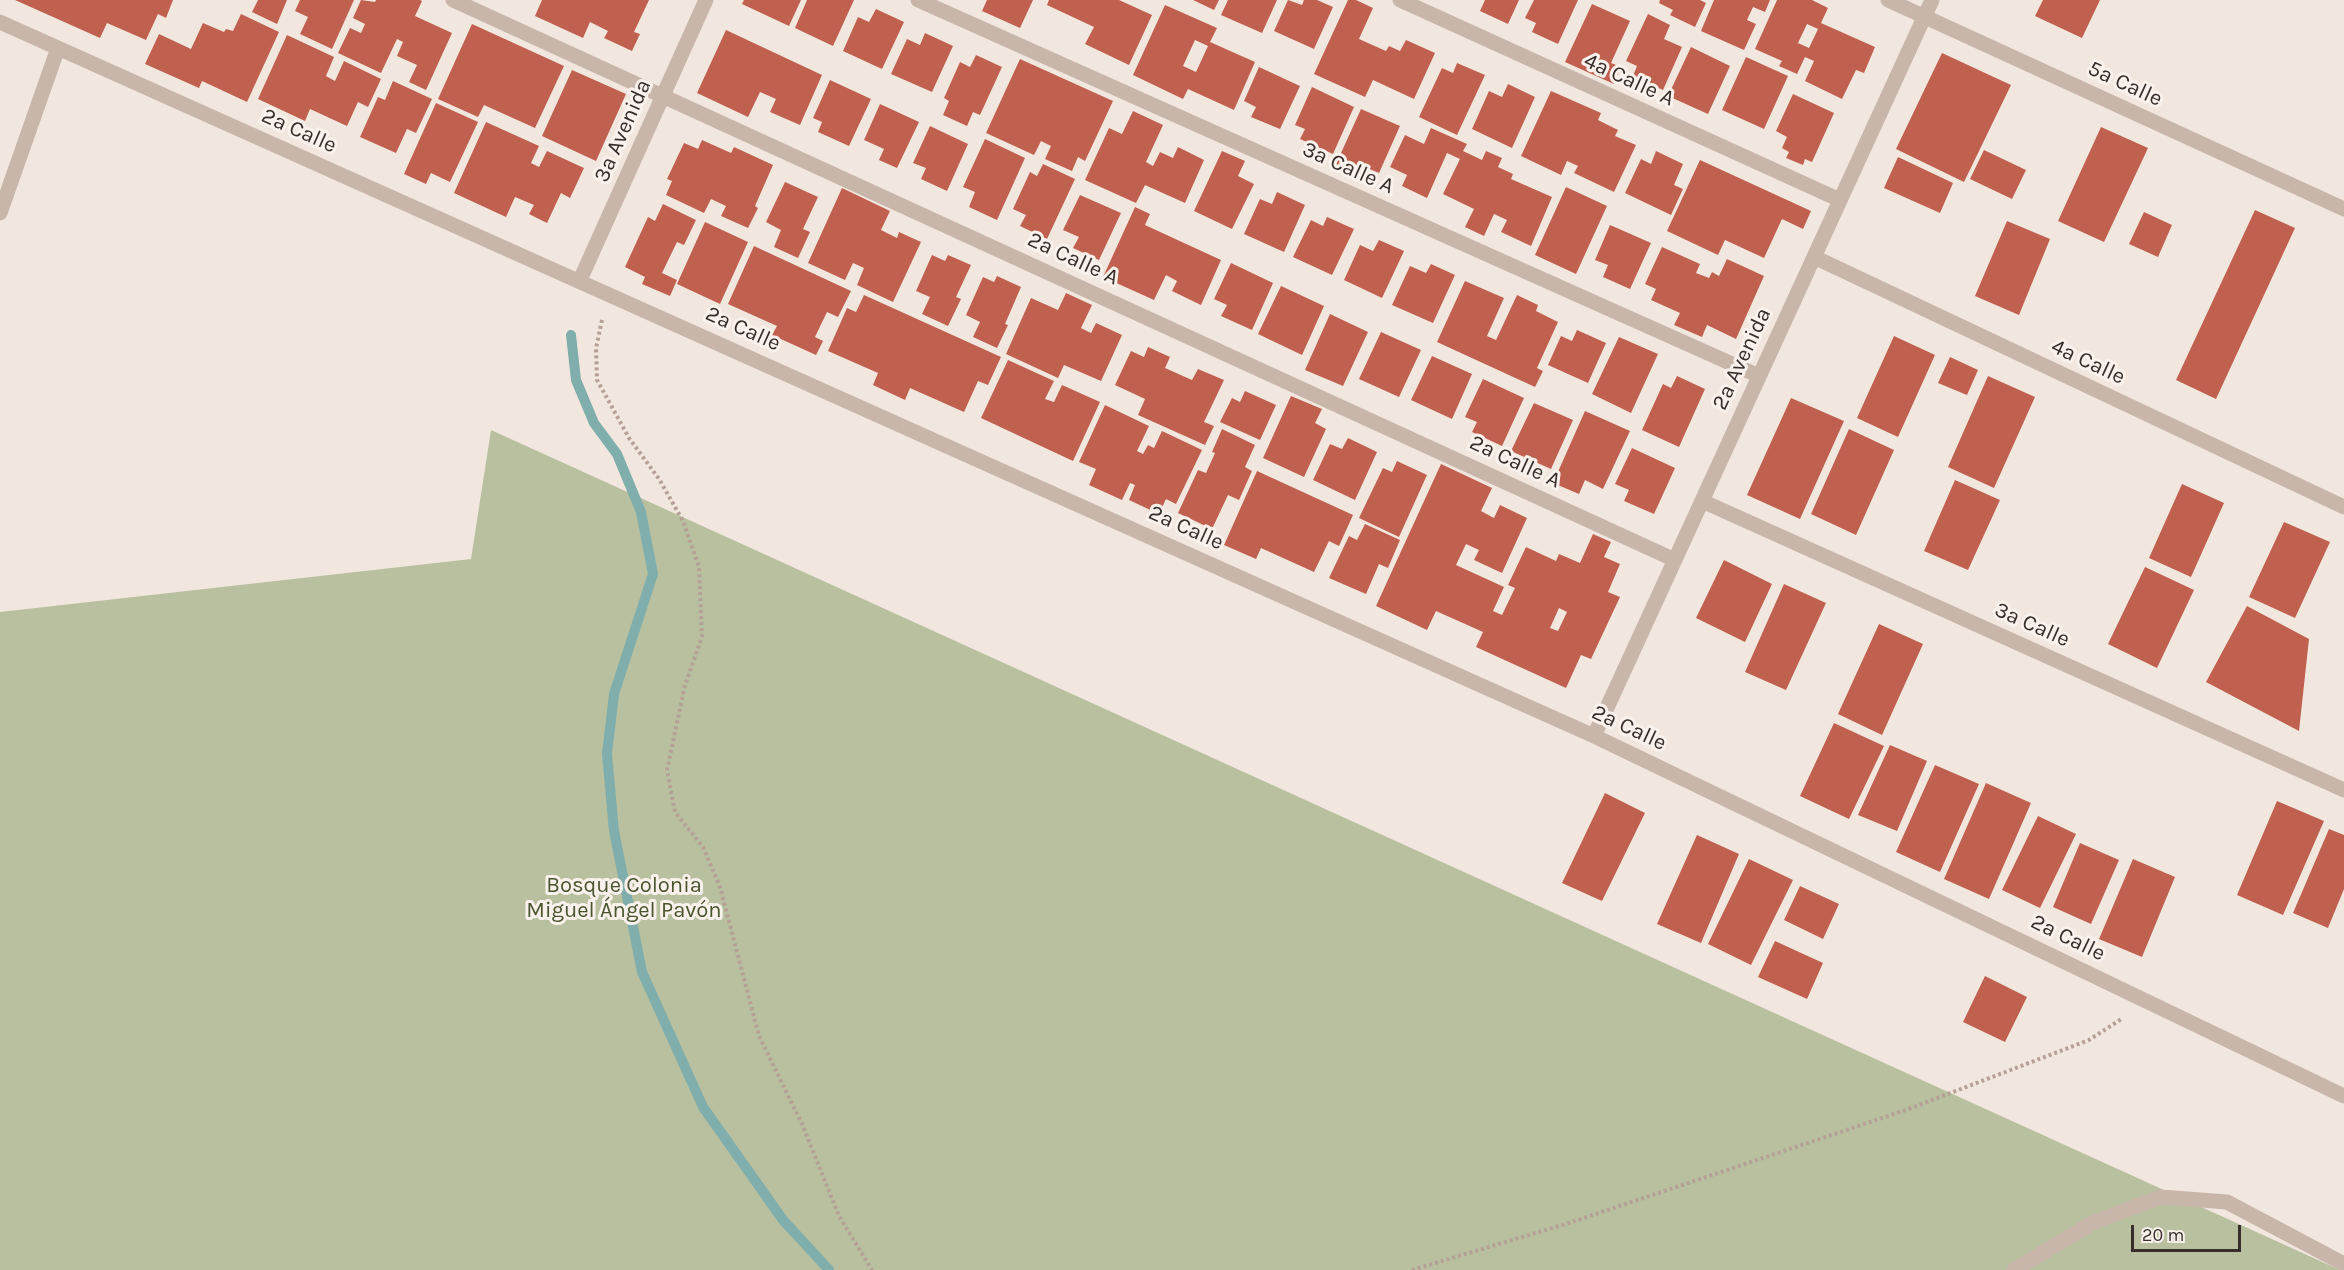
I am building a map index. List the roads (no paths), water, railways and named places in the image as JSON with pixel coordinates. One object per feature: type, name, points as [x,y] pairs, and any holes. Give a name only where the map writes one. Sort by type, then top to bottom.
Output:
[{"type":"street","name":"2a Calle A","points":[[453,0],[1676,560]]},
{"type":"street","name":"3a Avenida","points":[[580,280],[706,0]]},
{"type":"street","name":"3a Calle A","points":[[918,0],[1759,376]]},
{"type":"street","name":"4a Calle A","points":[[1400,0],[1840,200]]},
{"type":"street","name":"5a Calle","points":[[1888,0],[2344,209]]},
{"type":"street","name":"2a Avenida","points":[[1594,736],[1932,0]]},
{"type":"street","name":"2a Calle","points":[[0,22],[1594,736],[2344,1096]]},
{"type":"street","points":[[0,213],[58,48]]},
{"type":"street","name":"4a Calle","points":[[1814,257],[2344,507]]},
{"type":"street","name":"3a Calle","points":[[1702,501],[2344,790]]},
{"type":"street","points":[[2014,1270],[2094,1222],[2161,1197],[2227,1202],[2344,1264]]},
{"type":"waterway","points":[[571,335],[576,380],[594,423],[617,454],[641,512],[653,574],[614,694],[607,754],[614,831],[642,972],[703,1107],[783,1220],[829,1270]]},
{"type":"park label","name":"Bosque Colonia Miguel Ángel Pavón","points":[[624,898]]}]
